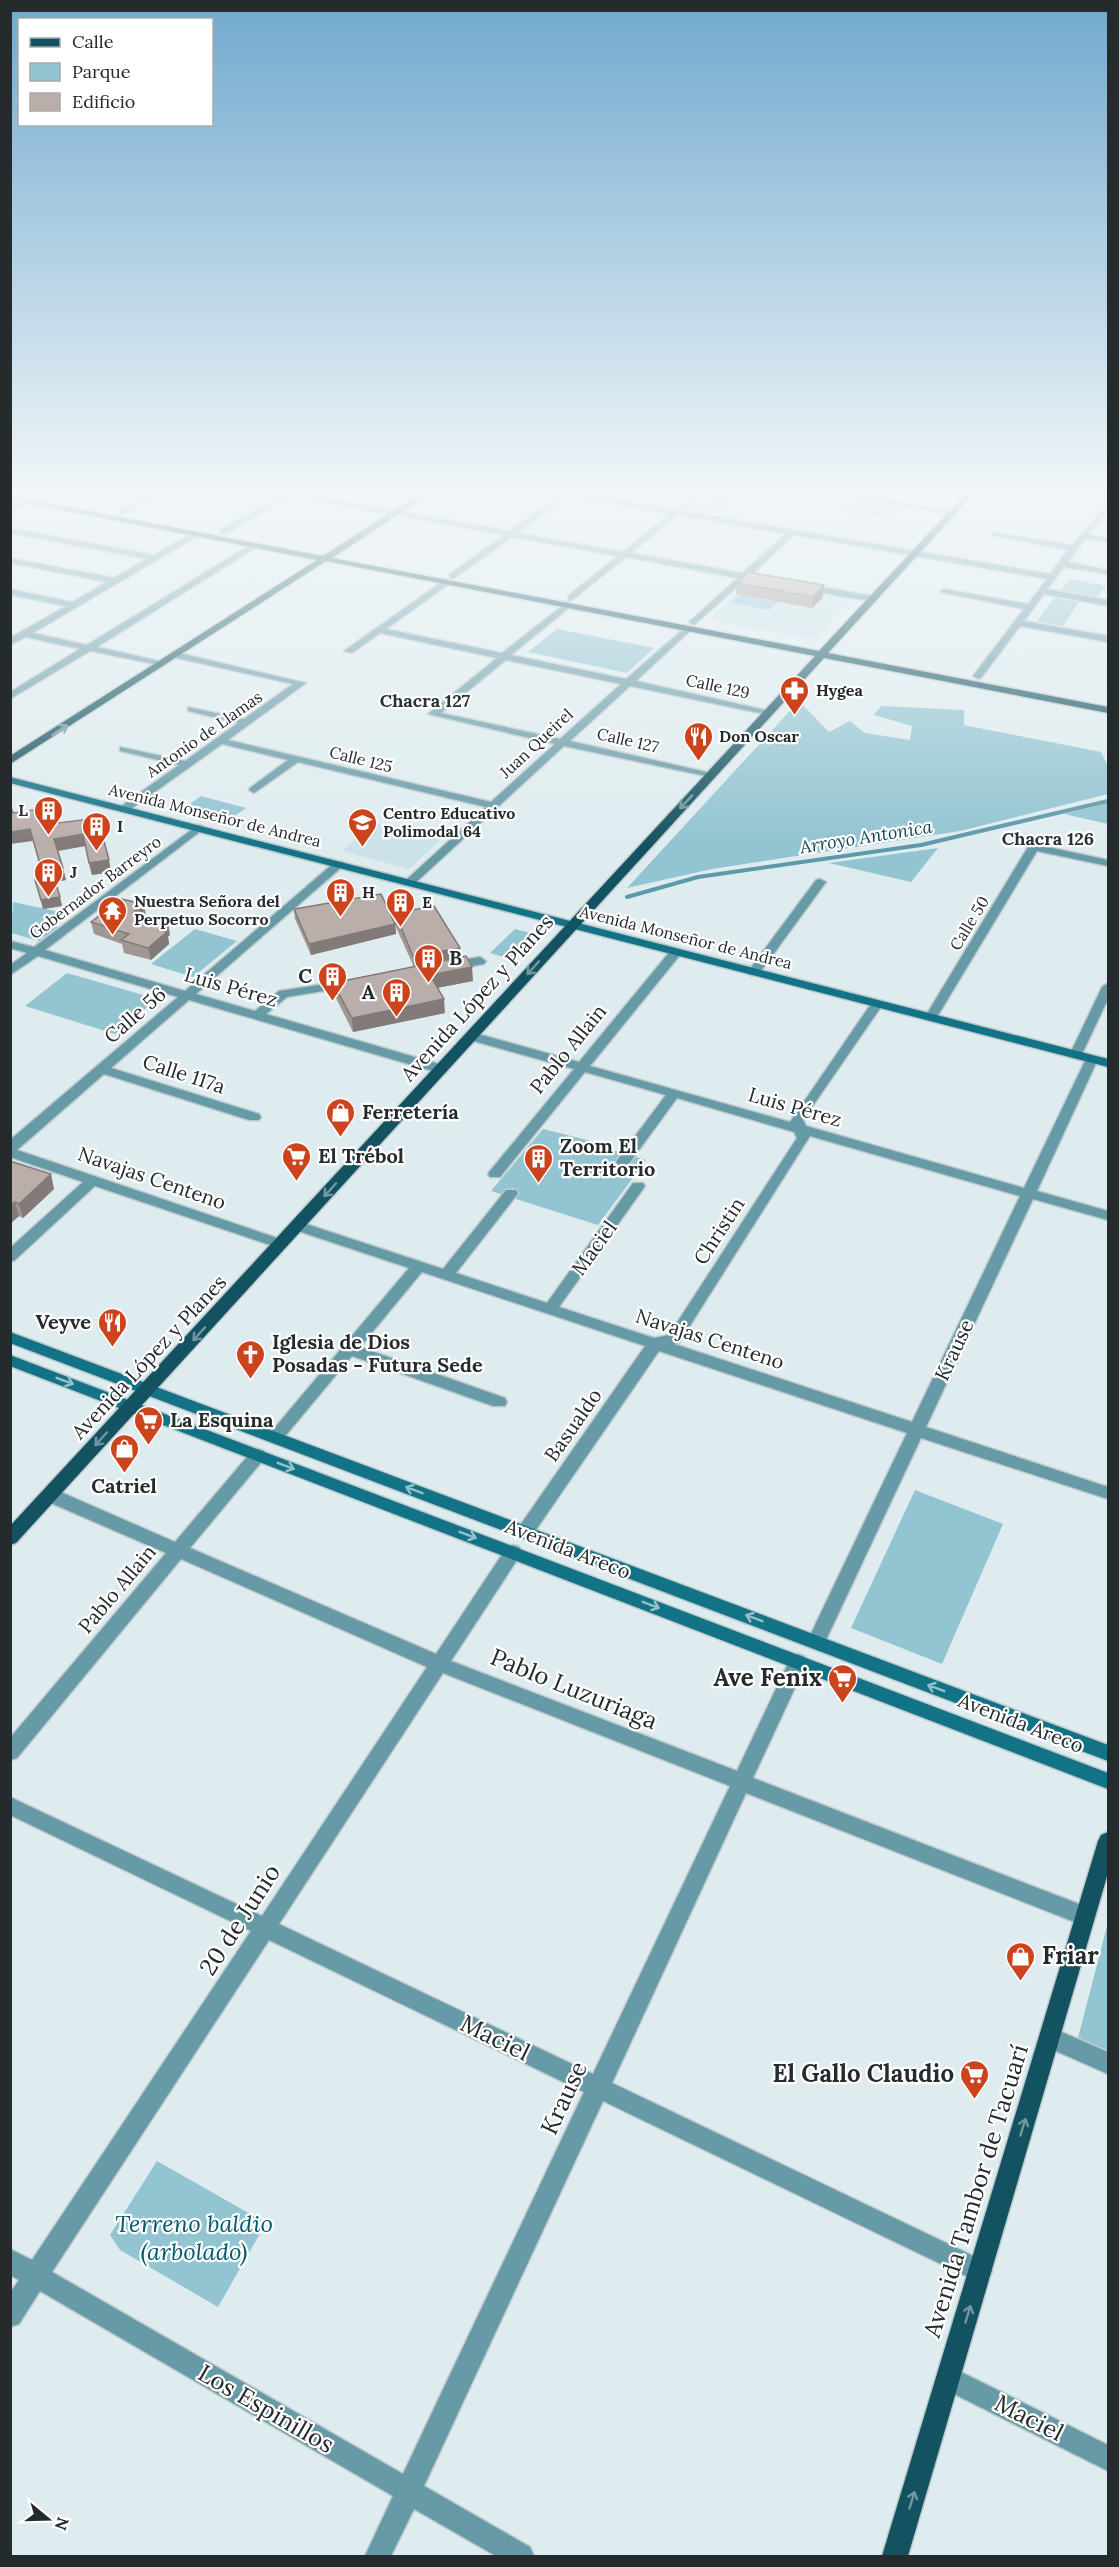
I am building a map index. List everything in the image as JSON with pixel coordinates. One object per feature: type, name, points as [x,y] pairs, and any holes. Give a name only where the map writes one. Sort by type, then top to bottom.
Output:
[{"type":"main road","points":[[10,761],[248,608]]},
{"type":"main road","points":[[600,608],[825,651],[1108,710]]},
{"type":"main road","name":"Avenida López y Planes","points":[[10,1538],[865,608]]},
{"type":"main road","points":[[825,651],[978,676],[1108,701]]},
{"type":"main road","name":"Avenida Monseñor de Andrea","points":[[10,780],[1108,1063]]},
{"type":"main road","name":"Avenida Areco","points":[[10,1337],[1108,1753]]},
{"type":"main road","name":"Avenida Areco","points":[[10,1360],[1108,1781]]},
{"type":"main road","name":"Avenida Tambor de Tacuarí","points":[[895,2556],[1108,1841]]},
{"type":"street","points":[[10,642],[68,608]]},
{"type":"street","points":[[10,696],[154,608]]},
{"type":"street","points":[[349,651],[409,608]]},
{"type":"street","points":[[503,656],[562,608]]},
{"type":"street","name":"Juan Queirel","points":[[409,883],[709,608]]},
{"type":"street","points":[[978,676],[1029,608]]},
{"type":"street","points":[[1018,623],[1108,639]]},
{"type":"street","points":[[10,630],[161,664]]},
{"type":"street","name":"Calle 129","points":[[378,630],[769,712]]},
{"type":"street","name":"Antonio de Llamas","points":[[124,809],[301,683],[175,655]]},
{"type":"street","name":"Calle 127","points":[[503,656],[433,714],[711,776]]},
{"type":"street","points":[[191,709],[246,722]]},
{"type":"street","name":"Calle 125","points":[[221,741],[494,806]]},
{"type":"street","points":[[124,749],[187,764]]},
{"type":"street","points":[[254,790],[296,759]]},
{"type":"street","name":"Gobernador Barreyro","points":[[10,971],[198,828]]},
{"type":"street","name":"Calle 50","points":[[931,1017],[1034,847],[1108,863]]},
{"type":"street","name":"Calle 56","points":[[10,1150],[339,864]]},
{"type":"street","points":[[754,972],[820,882]]},
{"type":"street","name":"Luis Pérez","points":[[10,944],[441,1069]]},
{"type":"street","name":"Pablo Allain","points":[[495,1174],[676,952]]},
{"type":"street","points":[[434,969],[480,961]]},
{"type":"street","points":[[258,1016],[283,994],[364,981]]},
{"type":"street","points":[[1076,1054],[1108,987]]},
{"type":"street","points":[[801,1129],[796,1120],[877,1004]]},
{"type":"street","name":"Luis Pérez","points":[[471,1036],[1108,1216]]},
{"type":"street","name":"Krause","points":[[816,1642],[1092,1059]]},
{"type":"street","name":"Calle 117a","points":[[102,1069],[254,1117]]},
{"type":"street","points":[[623,1162],[674,1093]]},
{"type":"street","name":"Christin","points":[[656,1343],[674,1339],[804,1138],[801,1129]]},
{"type":"street","name":"Navajas Centeno","points":[[10,1150],[281,1244]]},
{"type":"street","points":[[10,1257],[93,1180]]},
{"type":"street","name":"Maciel","points":[[550,1309],[638,1186]]},
{"type":"street","points":[[446,1275],[511,1193]]},
{"type":"street","name":"Navajas Centeno","points":[[297,1226],[1108,1493]]},
{"type":"street","points":[[275,1437],[419,1266]]},
{"type":"street","name":"Basualdo","points":[[525,1532],[656,1343]]},
{"type":"street","points":[[349,1349],[499,1402]]},
{"type":"street","name":"Pablo Allain","points":[[10,1752],[258,1455]]},
{"type":"street","name":"Pablo Luzuriaga","points":[[50,1495],[439,1664],[741,1784],[1085,1916]]},
{"type":"street","name":"20 de Junio","points":[[10,2315],[513,1552]]},
{"type":"street","name":"Krause","points":[[378,2556],[798,1662]]},
{"type":"street","name":"Maciel","points":[[10,1804],[980,2271]]},
{"type":"street","points":[[1050,2038],[1108,2063]]},
{"type":"street","name":"Los Espinillos","points":[[10,2261],[521,2556]]},
{"type":"street","name":"Maciel","points":[[949,2378],[1108,2458]]},
{"type":"shaded area","points":[[720,608],[845,608],[815,639],[715,622],[710,618]]},
{"type":"shaded area","points":[[374,823],[441,839],[409,869],[342,851]]},
{"type":"green space","points":[[1047,608],[1075,608],[1063,626],[1037,621]]},
{"type":"green space","points":[[557,629],[654,648],[627,673],[528,652]]},
{"type":"green space","points":[[799,701],[829,732],[850,721],[865,733],[910,740],[912,726],[874,715],[881,706],[964,710],[964,725],[1101,752],[1108,766],[1108,794],[960,831],[712,869],[627,888]]},
{"type":"green space","points":[[201,796],[246,808],[225,823],[180,811]]},
{"type":"green space","points":[[1108,803],[1108,824],[1064,814]]},
{"type":"green space","points":[[938,848],[911,882],[829,863]]},
{"type":"green space","points":[[13,902],[60,912],[52,920],[58,927],[39,941],[11,933]]},
{"type":"green space","points":[[195,929],[237,941],[193,977],[151,964]]},
{"type":"green space","points":[[515,929],[539,935],[514,960],[490,953]]},
{"type":"green space","points":[[67,973],[157,999],[115,1034],[25,1006]]},
{"type":"green space","points":[[543,1129],[607,1145],[606,1148],[646,1160],[598,1225],[491,1191]]},
{"type":"green space","points":[[915,1490],[1003,1524],[942,1664],[851,1628]]},
{"type":"green space","points":[[1108,1922],[1108,2051],[1078,2038]]},
{"type":"green space","name":"Terreno baldio (arbolado)","points":[[157,2161],[266,2223],[218,2307],[120,2250],[110,2235]]},
{"type":"building","points":[[10,804],[13,813],[53,807],[58,823],[98,818],[109,860],[89,863],[83,834],[54,839],[63,868],[42,871],[30,829],[10,832]]},
{"type":"building","points":[[54,877],[60,897],[41,900],[35,880]]},
{"type":"building","points":[[381,894],[395,924],[309,944],[294,909]]},
{"type":"building","points":[[121,899],[144,904],[133,913],[168,922],[159,930],[167,932],[148,948],[121,940],[129,934],[91,922]]},
{"type":"building","points":[[434,906],[460,948],[413,956],[395,913]]},
{"type":"building","points":[[466,956],[472,967],[430,975],[444,999],[352,1018],[333,983]]},
{"type":"building","points":[[10,1161],[51,1174],[19,1204],[15,1202],[10,1206]]},
{"type":"waterway","name":"Arroyo Antonica","points":[[627,897],[698,877],[921,845],[1108,801]]},
{"type":"place","name":"Hygea","points":[[795,716]]},
{"type":"place","name":"Don Oscar","points":[[698,762]]},
{"type":"place","name":"L","points":[[49,836]]},
{"type":"place","name":"Centro Educativo Polimodal 64","points":[[362,848]]},
{"type":"place","name":"I","points":[[96,852]]},
{"type":"place","name":"J","points":[[49,898]]},
{"type":"place","name":"H","points":[[341,918]]},
{"type":"place","name":"E","points":[[401,928]]},
{"type":"place","name":"Nuestra Señora del Perpetuo Socorro","points":[[113,936]]},
{"type":"place","name":"B","points":[[428,984]]},
{"type":"place","name":"C","points":[[333,1002]]},
{"type":"place","name":"A","points":[[396,1018]]},
{"type":"place","name":"Ferretería","points":[[341,1138]]},
{"type":"place","name":"El Trébol","points":[[297,1182]]},
{"type":"place","name":"Zoom El Territorio","points":[[539,1184]]},
{"type":"place","name":"Veyve","points":[[112,1348]]},
{"type":"place","name":"Iglesia de Dios Posadas - Futura Sede","points":[[251,1380]]},
{"type":"place","name":"La Esquina","points":[[149,1446]]},
{"type":"place","name":"Catriel","points":[[124,1474]]},
{"type":"place","name":"Ave Fenix","points":[[843,1704]]},
{"type":"place","name":"Friar","points":[[1021,1982]]},
{"type":"place","name":"El Gallo Claudio","points":[[975,2100]]},
{"type":"district","name":"Chacra 127","points":[[425,701]]},
{"type":"district","name":"Chacra 126","points":[[1048,839]]}]
